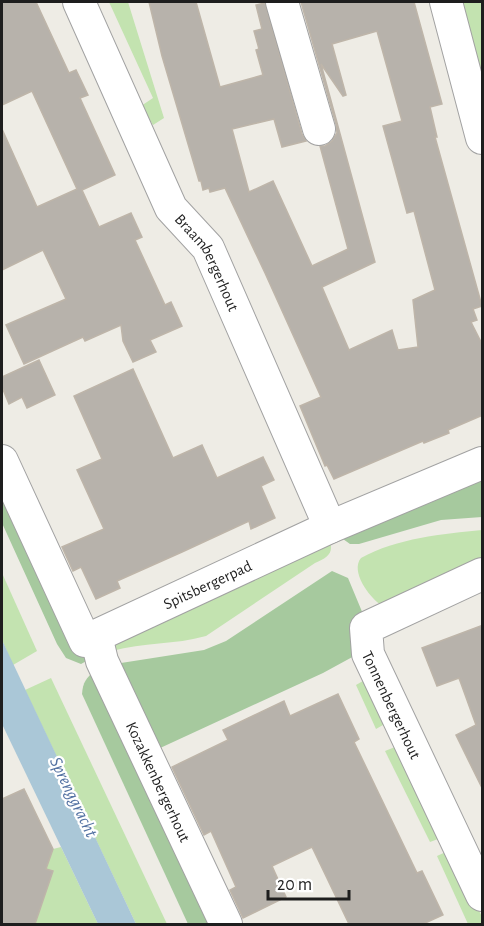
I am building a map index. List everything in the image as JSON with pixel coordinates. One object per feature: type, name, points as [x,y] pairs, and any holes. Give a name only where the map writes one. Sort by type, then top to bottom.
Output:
[{"type":"street","name":"Braambergerhout","points":[[79,2],[171,208],[208,248],[330,527]]},
{"type":"street","points":[[282,2],[318,129]]},
{"type":"street","points":[[446,2],[483,138]]},
{"type":"street","name":"Kozakkenbergerhout","points":[[2,461],[102,661],[226,924]]},
{"type":"street","name":"Spitsbergerpad","points":[[91,639],[330,527],[483,463]]},
{"type":"street","name":"Tonnenbergerhout","points":[[483,574],[366,628],[368,654],[472,852],[483,895]]},
{"type":"green space","points":[[109,2],[128,2],[164,118],[153,125],[141,106],[153,98]]},
{"type":"green space","points":[[455,2],[482,2],[482,99]]},
{"type":"green space","points":[[482,472],[482,517],[441,520],[359,544],[350,544],[343,539],[343,533]]},
{"type":"green space","points":[[2,494],[66,638],[73,649],[92,658],[81,664],[66,658],[57,644],[2,523]]},
{"type":"green space","points":[[482,530],[482,565],[381,605],[366,590],[359,576],[358,563],[361,558],[375,551],[420,538]]},
{"type":"green space","points":[[329,539],[331,548],[326,557],[206,636],[112,651],[112,636]]},
{"type":"green space","points":[[332,571],[348,578],[363,614],[356,655],[323,673],[158,749],[121,663],[204,650],[226,641]]},
{"type":"green space","points":[[2,573],[37,651],[13,665],[2,640]]},
{"type":"green space","points":[[95,671],[210,924],[188,924],[82,694],[85,681]]},
{"type":"green space","points":[[51,678],[167,924],[136,924],[25,690]]},
{"type":"green space","points":[[368,678],[385,717],[383,725],[376,729],[356,685]]},
{"type":"green space","points":[[400,745],[440,835],[438,839],[430,842],[385,751]]},
{"type":"green space","points":[[61,847],[98,924],[35,924],[52,871],[46,869],[53,849]]},
{"type":"green space","points":[[448,851],[452,853],[482,917],[482,924],[468,924],[437,856]]},
{"type":"water","name":"Sprenggracht","points":[[2,640],[136,924],[98,924],[2,724]]},
{"type":"building","points":[[2,2],[36,2],[69,73],[76,70],[88,95],[80,98],[115,175],[82,190],[99,227],[131,213],[142,237],[135,240],[165,305],[171,302],[182,326],[150,340],[156,352],[133,362],[123,341],[121,325],[85,341],[83,337],[24,364],[6,325],[66,299],[43,250],[2,270],[2,129],[37,207],[77,189],[32,91],[2,105]]},
{"type":"building","points":[[149,2],[196,2],[220,87],[263,75],[256,50],[259,49],[254,31],[262,29],[256,5],[265,3],[302,134],[306,141],[282,147],[274,119],[232,129],[249,192],[273,181],[312,266],[348,249],[320,146],[325,146],[332,141],[337,133],[336,124],[301,2],[414,2],[442,104],[430,107],[437,137],[435,137],[482,306],[473,309],[477,320],[471,322],[483,346],[483,415],[448,430],[449,433],[424,443],[423,441],[334,479],[327,465],[325,466],[300,406],[321,397],[225,188],[210,192],[209,188],[203,190],[162,56]],"holes":[[[377,31],[402,121],[383,126],[407,213],[414,211],[435,290],[413,300],[418,347],[398,350],[392,330],[349,350],[322,287],[375,262],[321,64],[343,96],[346,95],[332,44]]]},
{"type":"building","points":[[39,360],[55,395],[27,408],[22,397],[9,404],[2,387],[2,377]]},
{"type":"building","points":[[133,369],[173,458],[202,445],[217,478],[263,457],[274,480],[261,486],[275,518],[251,529],[249,521],[117,581],[120,588],[96,599],[81,567],[73,571],[62,547],[104,529],[77,470],[102,459],[74,396]]},
{"type":"building","points":[[483,625],[483,790],[456,735],[476,725],[459,678],[437,686],[422,648]]},
{"type":"building","points":[[338,694],[359,739],[354,742],[417,873],[422,871],[443,915],[423,924],[349,924],[312,847],[272,866],[286,897],[243,918],[230,890],[236,887],[211,831],[204,835],[172,767],[228,740],[223,730],[284,701],[290,716]]},
{"type":"building","points":[[24,789],[53,849],[46,869],[53,871],[35,924],[2,924],[2,799]]}]
